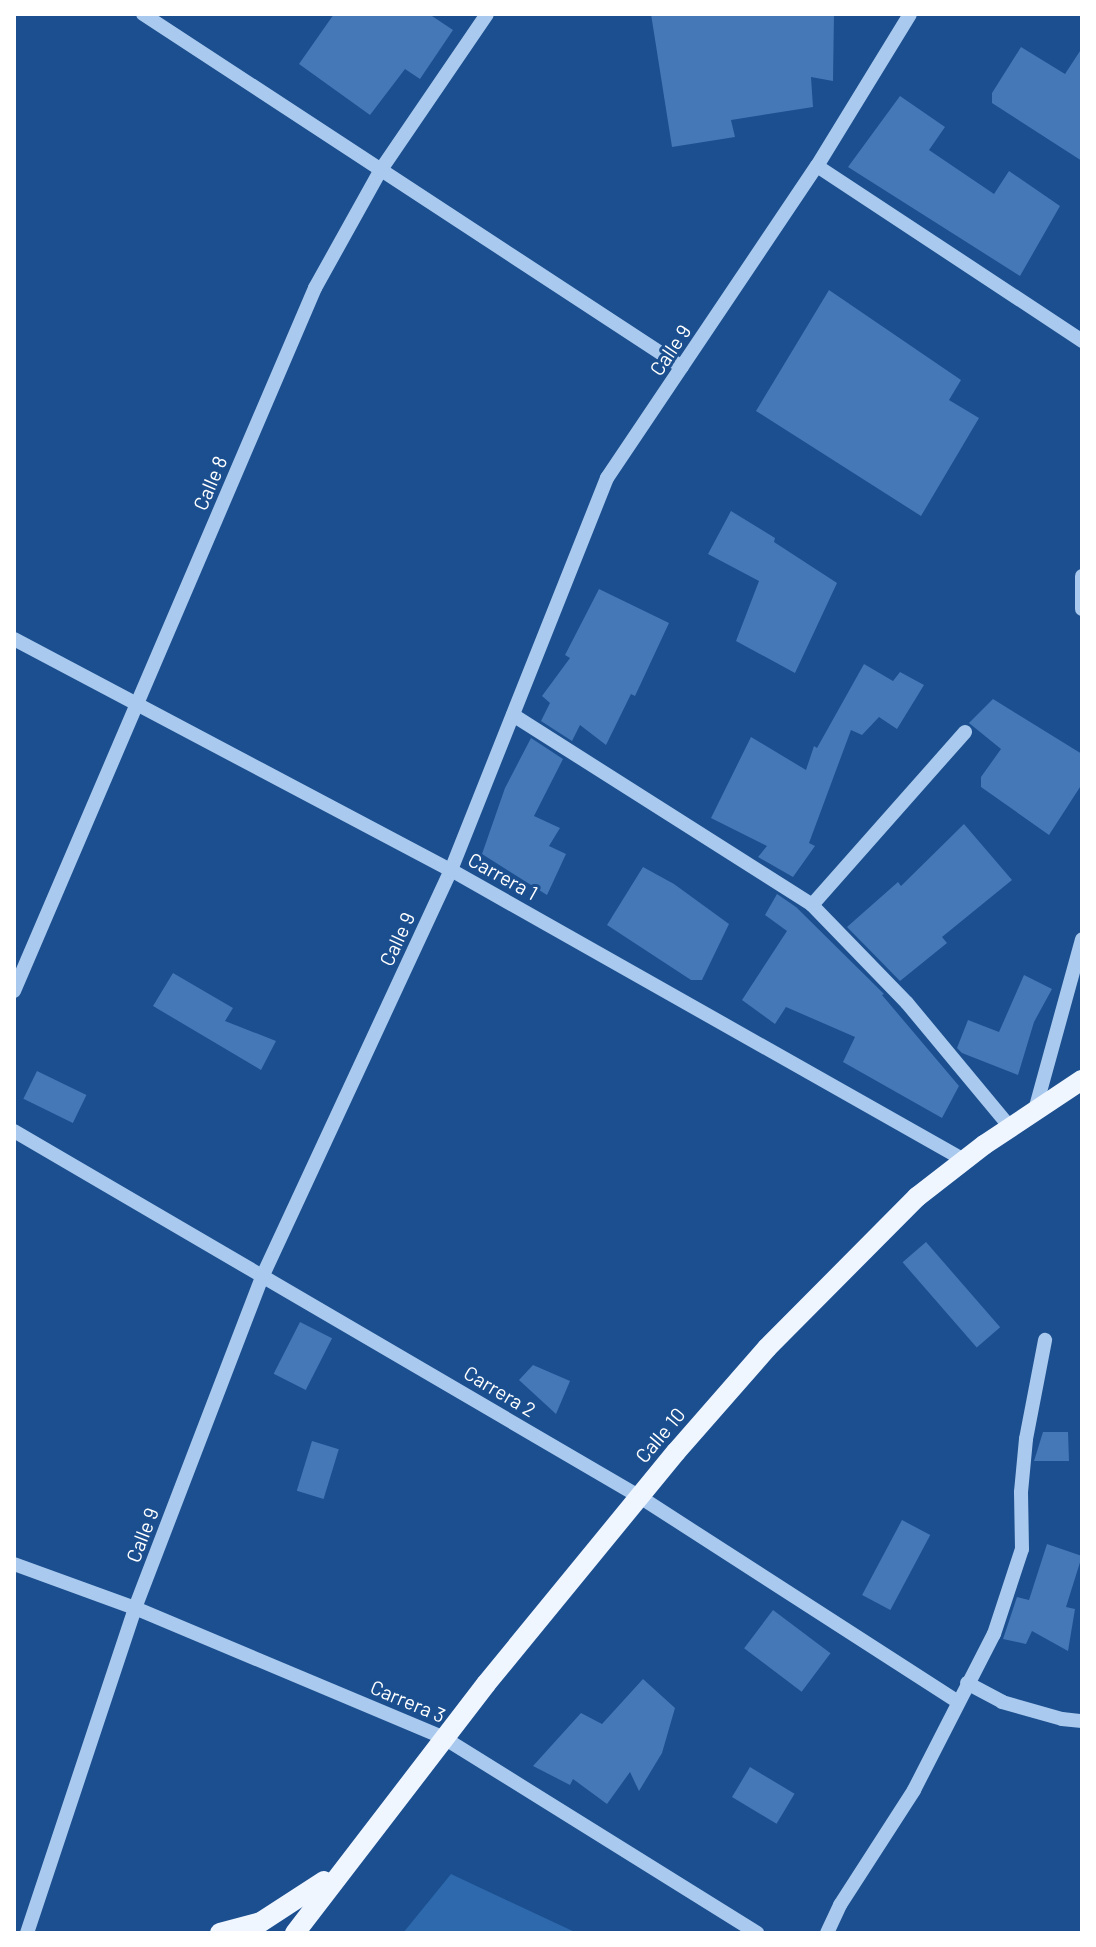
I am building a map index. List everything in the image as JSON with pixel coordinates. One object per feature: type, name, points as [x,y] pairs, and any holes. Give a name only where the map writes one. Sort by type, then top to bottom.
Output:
[{"type":"main road","name":"Calle 10","points":[[295,1933],[444,1738],[640,1497],[767,1348],[844,1267],[917,1197],[1010,1127],[1075,1084]]},
{"type":"main road","name":"Calle 10","points":[[220,1933],[261,1922],[343,1867]]},
{"type":"street","name":"Calle 8","points":[[14,991],[315,288],[380,171],[487,14]]},
{"type":"street","name":"Calle 9","points":[[27,1933],[135,1608],[263,1275],[451,870],[607,478],[817,166],[910,14]]},
{"type":"street","points":[[147,15],[682,367]]},
{"type":"street","points":[[817,166],[1082,341]]},
{"type":"street","points":[[1082,576],[1082,609]]},
{"type":"street","name":"Carrera 1","points":[[14,639],[451,870],[964,1160]]},
{"type":"street","points":[[513,715],[812,905],[907,1003],[1010,1127]]},
{"type":"street","points":[[812,905],[965,732]]},
{"type":"street","points":[[1035,1110],[1082,939]]},
{"type":"street","name":"Carrera 2","points":[[14,1131],[640,1497],[956,1701]]},
{"type":"street","points":[[827,1933],[840,1905],[914,1790],[956,1701],[994,1634],[1022,1549],[1021,1492],[1026,1439],[1045,1340]]},
{"type":"street","name":"Carrera 3","points":[[14,1564],[135,1608],[444,1738],[757,1933]]},
{"type":"street","points":[[967,1683],[1002,1702],[1062,1719],[1082,1721]]},
{"type":"shaded area","points":[[451,1874],[577,1933],[403,1933]]},
{"type":"building","points":[[334,14],[429,14],[453,30],[420,79],[405,69],[370,115],[299,64]]},
{"type":"building","points":[[651,14],[834,14],[833,81],[811,77],[813,107],[731,120],[735,137],[672,147]]},
{"type":"building","points":[[1021,47],[1065,74],[1082,48],[1082,161],[992,103],[992,93]]},
{"type":"building","points":[[900,96],[945,127],[929,150],[994,194],[1009,171],[1060,206],[1020,276],[848,167]]},
{"type":"building","points":[[829,290],[961,380],[949,400],[979,418],[921,516],[756,411]]},
{"type":"building","points":[[731,511],[837,583],[795,673],[736,641],[759,581],[708,554]]},
{"type":"building","points":[[599,589],[669,623],[635,696],[631,694],[606,745],[580,725],[572,741],[541,721],[550,703],[542,696],[570,658],[565,655]]},
{"type":"building","points":[[864,664],[893,681],[900,672],[924,685],[897,729],[879,717],[862,735],[851,730],[809,843],[815,846],[793,877],[758,857],[767,846],[711,818],[751,737],[806,770],[814,746],[817,748]]},
{"type":"building","points":[[993,699],[1082,754],[1082,784],[1049,835],[981,787],[981,777],[1001,749],[969,723]]},
{"type":"building","points":[[531,738],[563,759],[534,816],[560,828],[549,846],[566,854],[547,895],[482,854],[505,788]]},
{"type":"building","points":[[964,824],[1012,880],[942,937],[947,943],[900,981],[847,927],[898,882],[901,886]]},
{"type":"building","points":[[643,867],[674,884],[729,924],[702,980],[691,980],[607,925]]},
{"type":"building","points":[[777,894],[796,907],[884,994],[959,1086],[942,1118],[843,1062],[855,1037],[786,1007],[775,1024],[742,1000],[787,931],[765,915]]},
{"type":"building","points":[[173,973],[233,1008],[225,1021],[276,1041],[261,1070],[153,1006]]},
{"type":"building","points":[[1024,975],[1052,989],[1034,1022],[1018,1075],[962,1053],[957,1048],[968,1020],[999,1032]]},
{"type":"building","points":[[37,1071],[86,1095],[73,1123],[23,1099]]},
{"type":"building","points":[[926,1242],[1000,1327],[977,1348],[903,1262]]},
{"type":"building","points":[[300,1322],[332,1338],[306,1390],[274,1374]]},
{"type":"building","points":[[533,1365],[570,1381],[556,1414],[519,1380]]},
{"type":"building","points":[[1043,1432],[1068,1432],[1069,1461],[1034,1461]]},
{"type":"building","points":[[312,1441],[339,1449],[324,1499],[297,1491]]},
{"type":"building","points":[[902,1520],[930,1535],[890,1610],[862,1595]]},
{"type":"building","points":[[1047,1544],[1082,1556],[1066,1607],[1075,1609],[1068,1651],[1032,1631],[1026,1644],[1003,1639],[1017,1597],[1029,1600]]},
{"type":"building","points":[[773,1610],[831,1653],[802,1692],[744,1648]]},
{"type":"building","points":[[643,1679],[675,1708],[662,1753],[639,1791],[630,1772],[607,1804],[573,1779],[570,1785],[533,1766],[581,1713],[602,1724]]},
{"type":"building","points":[[750,1767],[795,1794],[777,1824],[732,1797]]}]
